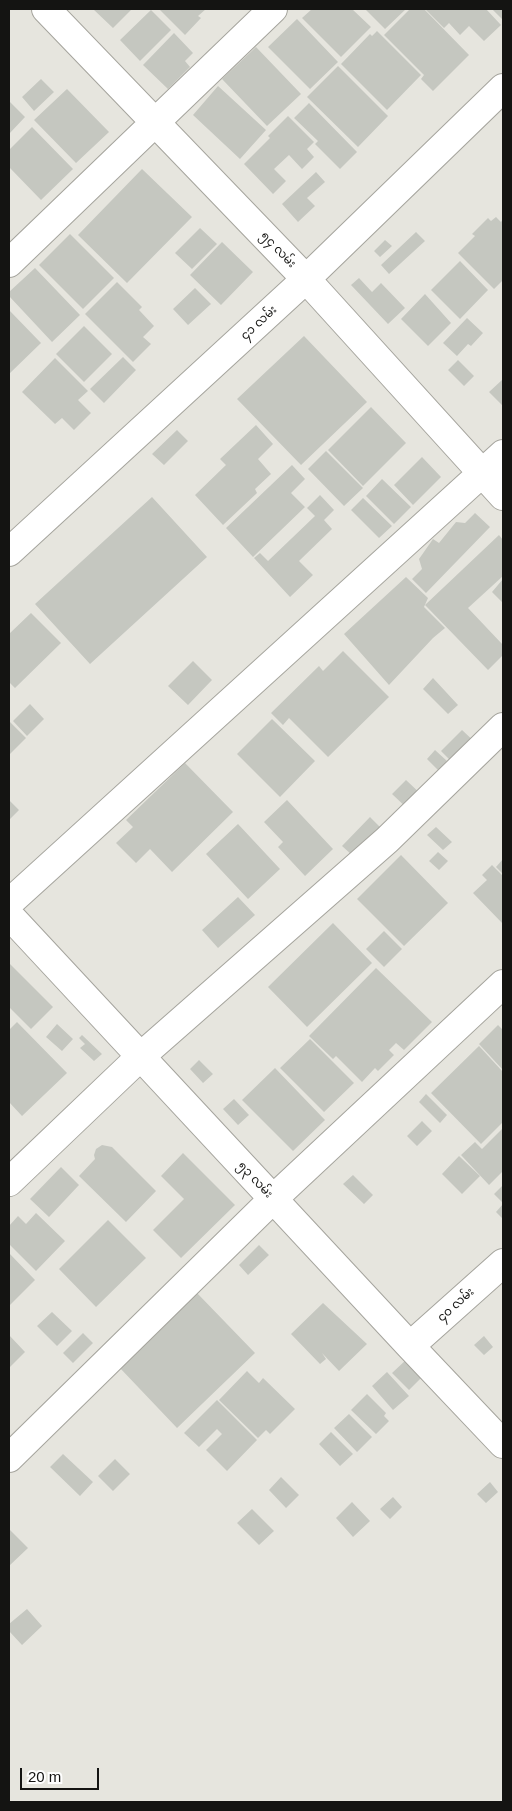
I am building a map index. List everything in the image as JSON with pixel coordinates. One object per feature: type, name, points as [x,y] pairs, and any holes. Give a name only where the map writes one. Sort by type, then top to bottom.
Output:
[{"type":"street","name":"၅၄ လမ်း","points":[[46,9],[157,122],[306,279],[503,496]]},
{"type":"street","points":[[9,263],[273,9]]},
{"type":"street","name":"၄၁ လမ်း","points":[[9,552],[306,279],[503,88]]},
{"type":"street","points":[[9,903],[503,454]]},
{"type":"street","points":[[9,1182],[140,1057],[387,840],[503,727]]},
{"type":"street","name":"၅၃ လမ်း","points":[[9,915],[503,1444]]},
{"type":"street","points":[[9,1458],[273,1199],[503,984]]},
{"type":"street","name":"၄၀ လမ်း","points":[[410,1346],[503,1263]]},
{"type":"building","points":[[93,9],[132,9],[113,28]]},
{"type":"building","points":[[159,9],[206,9],[198,16],[201,18],[185,35]]},
{"type":"building","points":[[312,9],[352,9],[371,27],[341,57],[302,18]]},
{"type":"building","points":[[365,9],[406,9],[385,29]]},
{"type":"building","points":[[410,9],[424,9],[469,55],[433,91],[421,79],[424,75],[384,35]]},
{"type":"building","points":[[425,9],[486,9],[501,25],[484,41],[469,26],[460,35],[449,23],[444,28]]},
{"type":"building","points":[[492,9],[503,9],[503,20]]},
{"type":"building","points":[[151,10],[171,30],[140,61],[120,40]]},
{"type":"building","points":[[297,19],[338,62],[310,89],[268,47]]},
{"type":"building","points":[[377,31],[421,75],[387,110],[341,64],[370,34],[372,36]]},
{"type":"building","points":[[174,33],[193,53],[185,61],[190,67],[168,89],[143,65]]},
{"type":"building","points":[[256,47],[301,94],[267,126],[222,79]]},
{"type":"building","points":[[338,66],[388,116],[358,147],[307,97]]},
{"type":"building","points":[[41,79],[54,92],[34,111],[22,97]]},
{"type":"building","points":[[218,86],[266,130],[240,159],[193,115]]},
{"type":"building","points":[[67,89],[109,132],[76,163],[34,120]]},
{"type":"building","points":[[9,101],[25,117],[9,134]]},
{"type":"building","points":[[309,103],[357,152],[340,169],[315,144],[318,141],[294,118]]},
{"type":"building","points":[[288,116],[314,142],[307,149],[314,157],[302,169],[289,155],[274,169],[286,181],[273,194],[244,164],[270,138],[268,136]]},
{"type":"building","points":[[32,127],[73,169],[41,200],[9,167],[9,150]]},
{"type":"building","points":[[142,169],[192,217],[127,283],[78,235]]},
{"type":"building","points":[[316,172],[325,182],[307,198],[315,206],[298,222],[282,204]]},
{"type":"building","points":[[496,217],[501,222],[503,219],[503,280],[494,289],[458,253],[475,236],[472,234],[488,218],[491,221]]},
{"type":"building","points":[[200,228],[217,244],[192,269],[175,253]]},
{"type":"building","points":[[416,232],[425,241],[389,274],[381,265]]},
{"type":"building","points":[[70,234],[114,278],[83,309],[39,265]]},
{"type":"building","points":[[385,240],[392,246],[380,257],[374,251]]},
{"type":"building","points":[[222,242],[253,272],[221,305],[190,275]]},
{"type":"building","points":[[460,261],[488,290],[460,319],[431,290]]},
{"type":"building","points":[[35,268],[80,315],[52,342],[9,296],[9,292]]},
{"type":"building","points":[[359,278],[372,292],[381,283],[405,308],[388,324],[351,285]]},
{"type":"building","points":[[117,282],[142,307],[139,310],[154,326],[143,337],[151,344],[133,362],[85,314]]},
{"type":"building","points":[[195,288],[211,304],[188,325],[173,309]]},
{"type":"building","points":[[425,294],[451,323],[428,346],[401,319]]},
{"type":"building","points":[[9,310],[41,343],[9,374]]},
{"type":"building","points":[[467,318],[483,333],[471,346],[468,344],[457,356],[443,343]]},
{"type":"building","points":[[84,326],[112,354],[84,382],[56,354]]},
{"type":"building","points":[[304,336],[367,402],[301,465],[237,399]]},
{"type":"building","points":[[123,357],[136,370],[104,403],[90,389]]},
{"type":"building","points":[[55,358],[88,391],[78,400],[91,413],[74,430],[62,418],[55,424],[22,392]]},
{"type":"building","points":[[458,360],[474,376],[464,386],[448,370]]},
{"type":"building","points":[[503,381],[503,406],[489,392]]},
{"type":"building","points":[[371,407],[406,443],[363,486],[328,450]]},
{"type":"building","points":[[256,425],[273,444],[258,459],[271,474],[255,489],[257,493],[223,525],[195,495],[226,465],[220,459]]},
{"type":"building","points":[[177,430],[188,441],[164,465],[152,454]]},
{"type":"building","points":[[326,451],[363,488],[344,506],[308,469]]},
{"type":"building","points":[[422,457],[441,477],[413,505],[394,485]]},
{"type":"building","points":[[292,465],[305,479],[291,493],[305,507],[253,557],[226,528]]},
{"type":"building","points":[[382,479],[411,507],[394,524],[366,496]]},
{"type":"building","points":[[320,495],[334,510],[324,520],[332,529],[299,561],[313,575],[290,597],[254,558],[260,553],[268,561],[315,516],[307,508]]},
{"type":"building","points":[[152,497],[207,557],[90,664],[35,604]]},
{"type":"building","points":[[363,498],[392,526],[379,538],[351,510]]},
{"type":"building","points":[[475,513],[490,527],[426,593],[412,579],[422,569],[419,559],[433,539],[439,543],[456,522],[465,523]]},
{"type":"building","points":[[499,535],[503,540],[503,576],[468,608],[503,645],[503,655],[488,670],[425,605]]},
{"type":"building","points":[[406,577],[428,598],[424,607],[445,628],[433,638],[389,685],[344,634]]},
{"type":"building","points":[[503,579],[503,603],[492,592]]},
{"type":"building","points":[[31,613],[61,643],[15,688],[9,682],[9,634]]},
{"type":"building","points":[[343,651],[389,697],[328,757],[289,718],[283,725],[271,713],[319,666],[323,671]]},
{"type":"building","points":[[193,661],[212,680],[188,705],[168,686]]},
{"type":"building","points":[[433,678],[458,705],[448,714],[423,689]]},
{"type":"building","points":[[30,704],[44,719],[27,736],[13,721]]},
{"type":"building","points":[[272,719],[315,761],[280,797],[237,754]]},
{"type":"building","points":[[9,721],[26,738],[9,755]]},
{"type":"building","points":[[462,730],[478,745],[453,763],[441,751]]},
{"type":"building","points":[[435,750],[447,761],[438,770],[427,759]]},
{"type":"building","points":[[185,763],[233,812],[172,872],[150,849],[136,863],[116,843],[133,827],[126,820]]},
{"type":"building","points":[[406,780],[424,797],[410,811],[392,794]]},
{"type":"building","points":[[9,800],[19,810],[9,820]]},
{"type":"building","points":[[287,800],[333,849],[305,876],[278,847],[283,842],[264,822]]},
{"type":"building","points":[[370,817],[382,829],[368,844],[365,841],[352,855],[342,846]]},
{"type":"building","points":[[238,824],[280,869],[248,899],[206,854]]},
{"type":"building","points":[[436,827],[452,842],[443,850],[427,835]]},
{"type":"building","points":[[438,852],[448,861],[439,870],[429,861]]},
{"type":"building","points":[[401,855],[448,903],[404,946],[357,899]]},
{"type":"building","points":[[503,859],[503,874],[496,867]]},
{"type":"building","points":[[492,865],[503,876],[503,924],[473,893],[487,880],[482,875]]},
{"type":"building","points":[[238,897],[255,915],[218,948],[202,930]]},
{"type":"building","points":[[333,923],[372,963],[307,1027],[268,987]]},
{"type":"building","points":[[384,931],[402,949],[384,967],[366,949]]},
{"type":"building","points":[[9,963],[53,1007],[31,1029],[9,1007]]},
{"type":"building","points":[[376,968],[432,1022],[404,1050],[396,1043],[389,1050],[394,1055],[378,1071],[375,1068],[362,1082],[336,1056],[333,1059],[309,1036]]},
{"type":"building","points":[[17,1022],[67,1073],[22,1116],[9,1102],[9,1030]]},
{"type":"building","points":[[57,1024],[73,1039],[62,1051],[46,1037]]},
{"type":"building","points":[[498,1025],[503,1030],[503,1070],[479,1044]]},
{"type":"building","points":[[82,1035],[102,1054],[94,1061],[80,1048],[85,1044],[79,1038]]},
{"type":"building","points":[[310,1039],[354,1083],[324,1112],[280,1068]]},
{"type":"building","points":[[479,1046],[503,1072],[503,1122],[481,1144],[431,1093]]},
{"type":"building","points":[[199,1060],[213,1074],[203,1083],[190,1069]]},
{"type":"building","points":[[275,1068],[325,1120],[293,1151],[242,1100]]},
{"type":"building","points":[[426,1094],[447,1115],[440,1123],[419,1102]]},
{"type":"building","points":[[234,1099],[249,1115],[238,1125],[223,1109]]},
{"type":"building","points":[[422,1121],[432,1131],[417,1146],[407,1136]]},
{"type":"building","points":[[503,1128],[503,1171],[489,1185],[461,1155],[475,1142],[482,1149]]},
{"type":"building","points":[[102,1145],[112,1147],[156,1191],[126,1222],[79,1176],[95,1159],[96,1149]]},
{"type":"building","points":[[183,1153],[235,1205],[181,1258],[153,1230],[184,1199],[161,1176]]},
{"type":"building","points":[[459,1156],[480,1176],[462,1194],[442,1174]]},
{"type":"building","points":[[61,1167],[79,1185],[49,1217],[30,1199]]},
{"type":"building","points":[[353,1175],[373,1195],[364,1204],[343,1184]]},
{"type":"building","points":[[503,1185],[503,1203],[494,1194]]},
{"type":"building","points":[[503,1204],[503,1219],[496,1212]]},
{"type":"building","points":[[36,1213],[65,1241],[36,1271],[9,1244],[9,1226],[18,1216],[26,1224]]},
{"type":"building","points":[[108,1220],[146,1258],[96,1307],[59,1269]]},
{"type":"building","points":[[259,1245],[269,1255],[248,1275],[239,1265]]},
{"type":"building","points":[[9,1253],[35,1280],[9,1306]]},
{"type":"building","points":[[197,1293],[255,1353],[177,1428],[119,1367]]},
{"type":"building","points":[[323,1303],[367,1344],[339,1371],[322,1353],[326,1359],[320,1364],[291,1334]]},
{"type":"building","points":[[52,1312],[72,1331],[57,1346],[37,1326]]},
{"type":"building","points":[[83,1333],[93,1343],[73,1363],[63,1353]]},
{"type":"building","points":[[9,1335],[25,1352],[9,1368]]},
{"type":"building","points":[[484,1336],[493,1347],[484,1355],[474,1345]]},
{"type":"building","points":[[407,1359],[423,1376],[409,1390],[392,1373]]},
{"type":"building","points":[[247,1371],[259,1383],[263,1378],[295,1409],[270,1434],[266,1430],[258,1438],[219,1400]]},
{"type":"building","points":[[387,1372],[409,1396],[393,1410],[372,1386]]},
{"type":"building","points":[[367,1394],[386,1413],[384,1416],[389,1421],[376,1434],[351,1410]]},
{"type":"building","points":[[217,1400],[257,1440],[227,1471],[206,1450],[222,1434],[217,1429],[199,1447],[184,1433]]},
{"type":"building","points":[[349,1414],[372,1437],[357,1452],[334,1428]]},
{"type":"building","points":[[331,1432],[353,1454],[340,1466],[319,1444]]},
{"type":"building","points":[[63,1454],[93,1482],[80,1496],[50,1467]]},
{"type":"building","points":[[115,1459],[130,1474],[113,1491],[98,1476]]},
{"type":"building","points":[[281,1477],[299,1495],[286,1508],[269,1490]]},
{"type":"building","points":[[490,1482],[498,1492],[486,1503],[477,1494]]},
{"type":"building","points":[[393,1497],[402,1507],[390,1519],[380,1509]]},
{"type":"building","points":[[352,1502],[370,1521],[353,1537],[336,1518]]},
{"type":"building","points":[[252,1509],[274,1531],[259,1545],[237,1523]]},
{"type":"building","points":[[9,1529],[28,1548],[9,1566]]},
{"type":"building","points":[[27,1609],[42,1626],[22,1645],[9,1631],[9,1624]]}]
